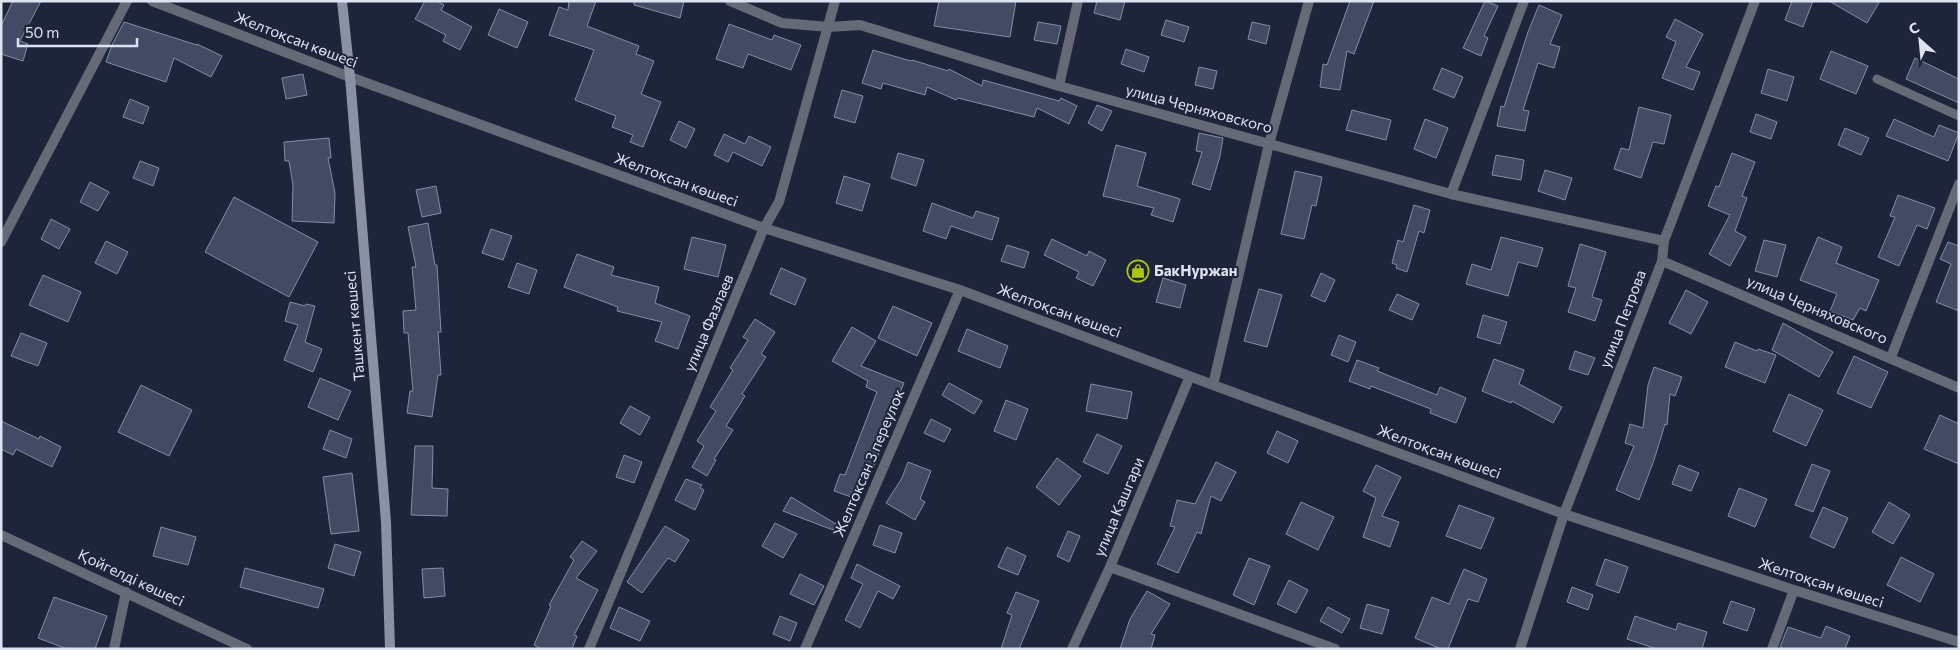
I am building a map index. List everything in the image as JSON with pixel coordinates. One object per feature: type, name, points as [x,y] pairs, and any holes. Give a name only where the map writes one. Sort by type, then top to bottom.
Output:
[{"type":"main road","name":"Ташкент көшесі","points":[[342,1],[350,77],[386,522],[390,649]]},
{"type":"street","points":[[1,242],[5,224],[127,1]]},
{"type":"street","name":"Желтоқсан көшесі","points":[[152,1],[350,77],[764,228],[960,290],[1564,514],[1959,642]]},
{"type":"street","name":"улица Черняховского","points":[[730,1],[782,23],[829,27],[860,26],[1059,86],[1451,194],[1664,241]]},
{"type":"street","name":"улица Фазлаев","points":[[589,649],[764,228],[779,202],[835,1]]},
{"type":"street","points":[[1059,86],[1078,1]]},
{"type":"street","points":[[1213,385],[1269,144],[1309,1]]},
{"type":"street","points":[[1451,194],[1524,1]]},
{"type":"street","name":"улица Петрова","points":[[1520,649],[1564,514],[1662,261],[1664,241],[1754,1]]},
{"type":"street","points":[[1890,357],[1959,184]]},
{"type":"street","name":"улица Черняховского","points":[[1662,261],[1959,388]]},
{"type":"street","name":"Желтоксан 3 переулок","points":[[805,649],[960,290]]},
{"type":"street","name":"улица Кашгари","points":[[1072,649],[1110,567],[1190,376]]},
{"type":"street","name":"Қойгелді көшесі","points":[[1,535],[247,649]]},
{"type":"street","points":[[1110,567],[1335,649]]},
{"type":"street","points":[[1772,649],[1794,590]]},
{"type":"street","points":[[114,649],[126,592]]},
{"type":"street","points":[[1302,649],[1306,638]]},
{"type":"lane","points":[[1877,79],[1959,116]]},
{"type":"building","points":[[13,1],[41,1],[20,41],[28,44],[23,61],[1,54],[1,26]]},
{"type":"building","points":[[425,1],[437,1],[444,5],[441,10],[472,27],[460,50],[443,41],[446,35],[415,19]]},
{"type":"building","points":[[569,1],[596,1],[587,26],[639,46],[636,54],[654,61],[641,94],[661,102],[643,147],[630,142],[633,135],[612,127],[616,116],[575,100],[594,50],[549,35],[559,7],[568,10]]},
{"type":"building","points":[[634,1],[684,1],[680,18],[634,5]]},
{"type":"building","points":[[939,1],[1016,1],[1010,37],[934,26]]},
{"type":"building","points":[[1097,1],[1125,1],[1120,20],[1094,13]]},
{"type":"building","points":[[1350,1],[1374,1],[1354,54],[1347,51],[1340,90],[1320,87],[1323,64],[1327,65]]},
{"type":"building","points":[[1485,1],[1498,6],[1484,36],[1488,38],[1481,56],[1463,48]]},
{"type":"building","points":[[1792,1],[1813,1],[1803,27],[1785,20]]},
{"type":"building","points":[[1829,1],[1880,1],[1867,23]]},
{"type":"building","points":[[1539,5],[1562,15],[1550,44],[1560,47],[1554,68],[1538,63],[1523,110],[1529,111],[1525,131],[1497,126],[1501,106],[1504,107],[1528,32]]},
{"type":"building","points":[[499,9],[528,22],[517,48],[488,35]]},
{"type":"building","points":[[1675,19],[1703,34],[1686,67],[1700,72],[1693,90],[1662,78],[1676,42],[1666,37]]},
{"type":"building","points":[[1166,20],[1189,27],[1184,42],[1161,35]]},
{"type":"building","points":[[124,22],[197,44],[222,56],[211,77],[174,58],[166,82],[106,62],[112,45]]},
{"type":"building","points":[[1038,22],[1061,26],[1057,44],[1034,40]]},
{"type":"building","points":[[1252,22],[1270,26],[1266,44],[1248,39]]},
{"type":"building","points":[[729,24],[772,40],[774,35],[801,45],[791,70],[748,54],[743,68],[716,59]]},
{"type":"building","points":[[1126,49],[1149,57],[1144,72],[1121,64]]},
{"type":"building","points":[[873,50],[948,71],[949,69],[982,86],[983,80],[1059,101],[1061,98],[1077,106],[1069,124],[1037,108],[1034,117],[958,98],[956,100],[927,87],[925,95],[883,83],[881,89],[862,83]]},
{"type":"building","points":[[1831,51],[1868,66],[1856,94],[1820,79]]},
{"type":"building","points":[[1915,58],[1959,79],[1959,103],[1906,79]]},
{"type":"building","points":[[1199,67],[1217,71],[1213,89],[1195,85]]},
{"type":"building","points":[[1442,68],[1463,77],[1454,98],[1433,89]]},
{"type":"building","points":[[1768,69],[1794,77],[1787,101],[1761,93]]},
{"type":"building","points":[[303,74],[307,95],[286,99],[282,78]]},
{"type":"building","points":[[842,90],[863,96],[855,123],[834,117]]},
{"type":"building","points":[[130,99],[149,107],[143,124],[123,117]]},
{"type":"building","points":[[1097,105],[1112,111],[1102,131],[1088,123]]},
{"type":"building","points":[[1639,107],[1671,115],[1664,144],[1653,142],[1641,178],[1614,169],[1621,148],[1629,150]]},
{"type":"building","points":[[1352,110],[1391,120],[1386,140],[1346,130]]},
{"type":"building","points":[[1756,114],[1777,122],[1771,139],[1750,132]]},
{"type":"building","points":[[1425,119],[1448,128],[1436,158],[1414,149]]},
{"type":"building","points":[[1894,119],[1934,137],[1939,125],[1959,133],[1948,161],[1886,136]]},
{"type":"building","points":[[679,121],[695,129],[686,148],[670,140]]},
{"type":"building","points":[[1845,128],[1869,138],[1861,155],[1838,145]]},
{"type":"building","points":[[1199,133],[1223,138],[1210,190],[1192,184],[1202,152],[1196,151]]},
{"type":"building","points":[[724,134],[745,144],[749,136],[771,147],[762,166],[733,152],[728,162],[714,155]]},
{"type":"building","points":[[329,138],[331,158],[328,158],[335,193],[334,223],[292,221],[293,185],[289,161],[285,161],[284,142]]},
{"type":"building","points":[[1116,145],[1146,153],[1137,186],[1180,199],[1173,222],[1151,215],[1154,208],[1103,196]]},
{"type":"building","points":[[898,153],[924,160],[916,186],[891,178]]},
{"type":"building","points":[[1732,153],[1755,162],[1742,196],[1747,198],[1735,231],[1746,237],[1730,266],[1709,254],[1730,215],[1708,206],[1716,186],[1719,187]]},
{"type":"building","points":[[1496,155],[1524,160],[1521,180],[1492,175]]},
{"type":"building","points":[[140,161],[159,168],[153,186],[133,178]]},
{"type":"building","points":[[1545,170],[1572,178],[1565,200],[1538,191]]},
{"type":"building","points":[[1295,171],[1322,177],[1316,206],[1312,205],[1304,239],[1281,234]]},
{"type":"building","points":[[844,176],[870,184],[862,211],[836,203]]},
{"type":"building","points":[[90,182],[109,192],[98,211],[80,202]]},
{"type":"building","points":[[436,186],[441,213],[422,217],[416,190]]},
{"type":"building","points":[[1898,195],[1935,208],[1927,229],[1917,225],[1899,266],[1878,257],[1895,217],[1890,216]]},
{"type":"building","points":[[234,197],[318,242],[289,297],[205,252]]},
{"type":"building","points":[[932,203],[973,218],[976,211],[999,218],[992,240],[951,226],[946,239],[923,231]]},
{"type":"building","points":[[1414,205],[1430,210],[1424,233],[1419,231],[1407,272],[1396,268],[1397,265],[1392,263],[1398,240],[1403,242]]},
{"type":"building","points":[[51,219],[70,229],[59,249],[41,239]]},
{"type":"building","points":[[428,223],[435,265],[437,265],[441,332],[438,332],[441,375],[438,375],[432,417],[407,413],[410,391],[413,391],[408,333],[404,333],[403,311],[416,310],[412,267],[416,267],[408,227]]},
{"type":"building","points":[[491,229],[512,236],[503,260],[482,253]]},
{"type":"building","points":[[692,237],[726,245],[718,277],[684,269]]},
{"type":"building","points":[[1501,237],[1543,248],[1537,267],[1518,262],[1508,296],[1466,284],[1472,264],[1491,270]]},
{"type":"building","points":[[1818,237],[1842,247],[1836,263],[1879,280],[1866,311],[1860,308],[1853,320],[1830,311],[1837,294],[1800,280]]},
{"type":"building","points":[[1052,239],[1087,256],[1089,251],[1106,260],[1093,286],[1076,278],[1079,272],[1044,255]]},
{"type":"building","points":[[1764,240],[1786,245],[1777,277],[1755,271]]},
{"type":"building","points":[[106,241],[128,252],[117,274],[95,263]]},
{"type":"building","points":[[1948,242],[1959,246],[1959,311],[1936,302],[1951,264],[1940,259]]},
{"type":"building","points":[[1580,244],[1606,252],[1592,297],[1602,300],[1595,321],[1568,312],[1576,288],[1568,286]]},
{"type":"building","points":[[1007,245],[1029,252],[1024,268],[1001,261]]},
{"type":"building","points":[[577,254],[614,267],[611,275],[659,287],[655,303],[690,316],[678,349],[655,341],[662,322],[617,311],[618,307],[564,287]]},
{"type":"building","points":[[517,263],[537,270],[529,294],[508,287]]},
{"type":"building","points":[[781,268],[806,279],[795,305],[770,294]]},
{"type":"building","points":[[1321,273],[1335,280],[1325,302],[1311,296]]},
{"type":"building","points":[[43,275],[81,292],[68,322],[29,305]]},
{"type":"building","points":[[1163,278],[1186,285],[1180,308],[1156,302]]},
{"type":"building","points":[[1259,289],[1282,295],[1267,347],[1244,341]]},
{"type":"building","points":[[1686,290],[1708,302],[1691,334],[1669,323]]},
{"type":"building","points":[[1397,294],[1419,304],[1412,320],[1389,310]]},
{"type":"building","points":[[290,302],[305,306],[306,304],[315,306],[305,342],[322,349],[313,372],[284,360],[298,325],[285,321]]},
{"type":"building","points":[[893,306],[932,323],[917,356],[878,338]]},
{"type":"building","points":[[1483,315],[1507,322],[1500,344],[1477,337]]},
{"type":"building","points":[[755,319],[775,332],[761,354],[766,357],[742,394],[745,396],[726,426],[733,430],[714,459],[716,460],[707,476],[692,467],[704,446],[697,441],[716,411],[710,407],[733,370],[730,368],[748,340],[743,337]]},
{"type":"building","points":[[1783,323],[1833,352],[1819,377],[1772,350]]},
{"type":"building","points":[[852,327],[876,341],[861,366],[904,383],[877,446],[881,448],[874,466],[866,463],[854,498],[834,491],[840,474],[845,475],[877,392],[866,387],[868,381],[832,361]]},
{"type":"building","points":[[967,329],[1008,346],[1000,368],[958,351]]},
{"type":"building","points":[[21,333],[47,343],[38,366],[11,356]]},
{"type":"building","points":[[1339,335],[1356,342],[1348,362],[1331,355]]},
{"type":"building","points":[[1735,342],[1757,351],[1758,349],[1776,355],[1765,383],[1725,367]]},
{"type":"building","points":[[1575,351],[1595,358],[1588,375],[1569,369]]},
{"type":"building","points":[[1854,356],[1888,372],[1871,408],[1837,393]]},
{"type":"building","points":[[1494,359],[1524,370],[1519,384],[1562,407],[1553,423],[1512,401],[1511,403],[1482,391]]},
{"type":"building","points":[[1357,360],[1379,368],[1377,371],[1437,395],[1440,387],[1466,398],[1456,423],[1430,413],[1431,409],[1371,386],[1370,389],[1349,381]]},
{"type":"building","points":[[1654,367],[1682,377],[1675,396],[1670,394],[1667,425],[1665,424],[1639,500],[1616,490],[1634,446],[1625,443],[1630,424],[1643,428],[1648,385]]},
{"type":"building","points":[[320,378],[351,391],[338,420],[308,407]]},
{"type":"building","points":[[949,383],[982,401],[974,414],[942,395]]},
{"type":"building","points":[[1091,384],[1132,392],[1127,419],[1086,411]]},
{"type":"building","points":[[141,385],[192,410],[169,456],[118,432]]},
{"type":"building","points":[[1789,394],[1823,410],[1806,446],[1773,431]]},
{"type":"building","points":[[1006,400],[1028,409],[1016,440],[994,431]]},
{"type":"building","points":[[630,406],[650,417],[640,435],[620,423]]},
{"type":"building","points":[[1940,415],[1959,424],[1959,464],[1924,449]]},
{"type":"building","points":[[931,419],[951,429],[944,442],[924,433]]},
{"type":"building","points":[[1,421],[39,439],[40,436],[61,447],[52,467],[16,449],[13,455],[1,449]]},
{"type":"building","points":[[330,430],[352,439],[346,458],[323,449]]},
{"type":"building","points":[[1277,431],[1298,441],[1288,463],[1267,453]]},
{"type":"building","points":[[1097,434],[1122,446],[1108,474],[1083,462]]},
{"type":"building","points":[[415,446],[433,446],[432,488],[448,489],[447,516],[411,515]]},
{"type":"building","points":[[624,455],[642,462],[634,483],[616,477]]},
{"type":"building","points":[[1057,458],[1081,476],[1059,505],[1036,487]]},
{"type":"building","points":[[908,462],[931,471],[920,499],[925,502],[915,520],[886,503],[902,478]]},
{"type":"building","points":[[1216,462],[1236,472],[1221,501],[1211,496],[1201,534],[1197,532],[1178,573],[1157,564],[1175,527],[1170,526],[1177,500],[1195,504]]},
{"type":"building","points":[[1812,464],[1830,471],[1813,512],[1795,505]]},
{"type":"building","points":[[1376,465],[1401,477],[1382,516],[1399,522],[1390,547],[1363,537],[1376,498],[1363,491]]},
{"type":"building","points":[[1679,465],[1699,473],[1691,491],[1672,484]]},
{"type":"building","points":[[352,473],[359,531],[331,534],[323,477]]},
{"type":"building","points":[[686,479],[702,485],[700,488],[704,490],[695,510],[675,500]]},
{"type":"building","points":[[1739,488],[1767,499],[1755,527],[1728,516]]},
{"type":"building","points":[[791,497],[836,524],[833,530],[783,511]]},
{"type":"building","points":[[1301,502],[1334,517],[1318,550],[1286,534]]},
{"type":"building","points":[[1889,502],[1910,515],[1893,544],[1872,532]]},
{"type":"building","points":[[1459,505],[1494,518],[1481,549],[1446,536]]},
{"type":"building","points":[[1823,507],[1848,518],[1834,548],[1810,537]]},
{"type":"building","points":[[775,523],[797,534],[783,558],[762,546]]},
{"type":"building","points":[[880,525],[902,533],[895,553],[873,545]]},
{"type":"building","points":[[665,526],[689,540],[675,562],[668,558],[642,593],[627,582]]},
{"type":"building","points":[[161,527],[196,537],[188,565],[153,556]]},
{"type":"building","points":[[1068,531],[1080,536],[1069,562],[1057,556]]},
{"type":"building","points":[[582,541],[597,551],[576,578],[598,590],[574,635],[577,636],[572,649],[541,649],[534,645],[551,606],[549,605],[574,560],[570,557]]},
{"type":"building","points":[[335,544],[361,552],[354,576],[328,568]]},
{"type":"building","points":[[1007,547],[1026,556],[1018,575],[998,567]]},
{"type":"building","points":[[1901,557],[1934,574],[1920,602],[1887,585]]},
{"type":"building","points":[[1249,558],[1270,566],[1254,605],[1233,595]]},
{"type":"building","points":[[1605,559],[1628,567],[1619,593],[1596,585]]},
{"type":"building","points":[[857,564],[900,586],[893,599],[878,591],[860,628],[845,620],[863,584],[851,578]]},
{"type":"building","points":[[245,568],[324,589],[318,608],[240,587]]},
{"type":"building","points":[[443,568],[445,596],[424,598],[422,569]]},
{"type":"building","points":[[1464,569],[1487,579],[1478,602],[1468,599],[1448,649],[1441,649],[1415,638],[1432,597],[1449,604]]},
{"type":"building","points":[[800,574],[824,586],[814,605],[790,594]]},
{"type":"building","points":[[1289,580],[1308,590],[1296,613],[1277,604]]},
{"type":"building","points":[[1572,587],[1593,595],[1588,610],[1567,602]]},
{"type":"building","points":[[1147,591],[1170,604],[1151,634],[1155,635],[1151,649],[1120,649],[1130,619]]},
{"type":"building","points":[[1016,592],[1039,601],[1019,649],[1001,649],[1012,615],[1007,613]]},
{"type":"building","points":[[54,597],[107,616],[95,649],[67,649],[38,638]]},
{"type":"building","points":[[1731,601],[1755,609],[1747,631],[1723,623]]},
{"type":"building","points":[[1367,604],[1389,610],[1382,634],[1360,628]]},
{"type":"building","points":[[619,607],[650,621],[640,641],[610,628]]},
{"type":"building","points":[[1328,607],[1350,619],[1342,633],[1320,621]]},
{"type":"building","points":[[780,616],[797,623],[790,641],[773,634]]},
{"type":"building","points":[[1635,616],[1676,630],[1678,623],[1707,632],[1702,649],[1657,649],[1627,639]]},
{"type":"building","points":[[1826,626],[1850,636],[1845,649],[1784,649],[1780,647],[1788,627],[1821,638]]},
{"type":"place","name":"БакНуржан","points":[[1138,271]]}]
